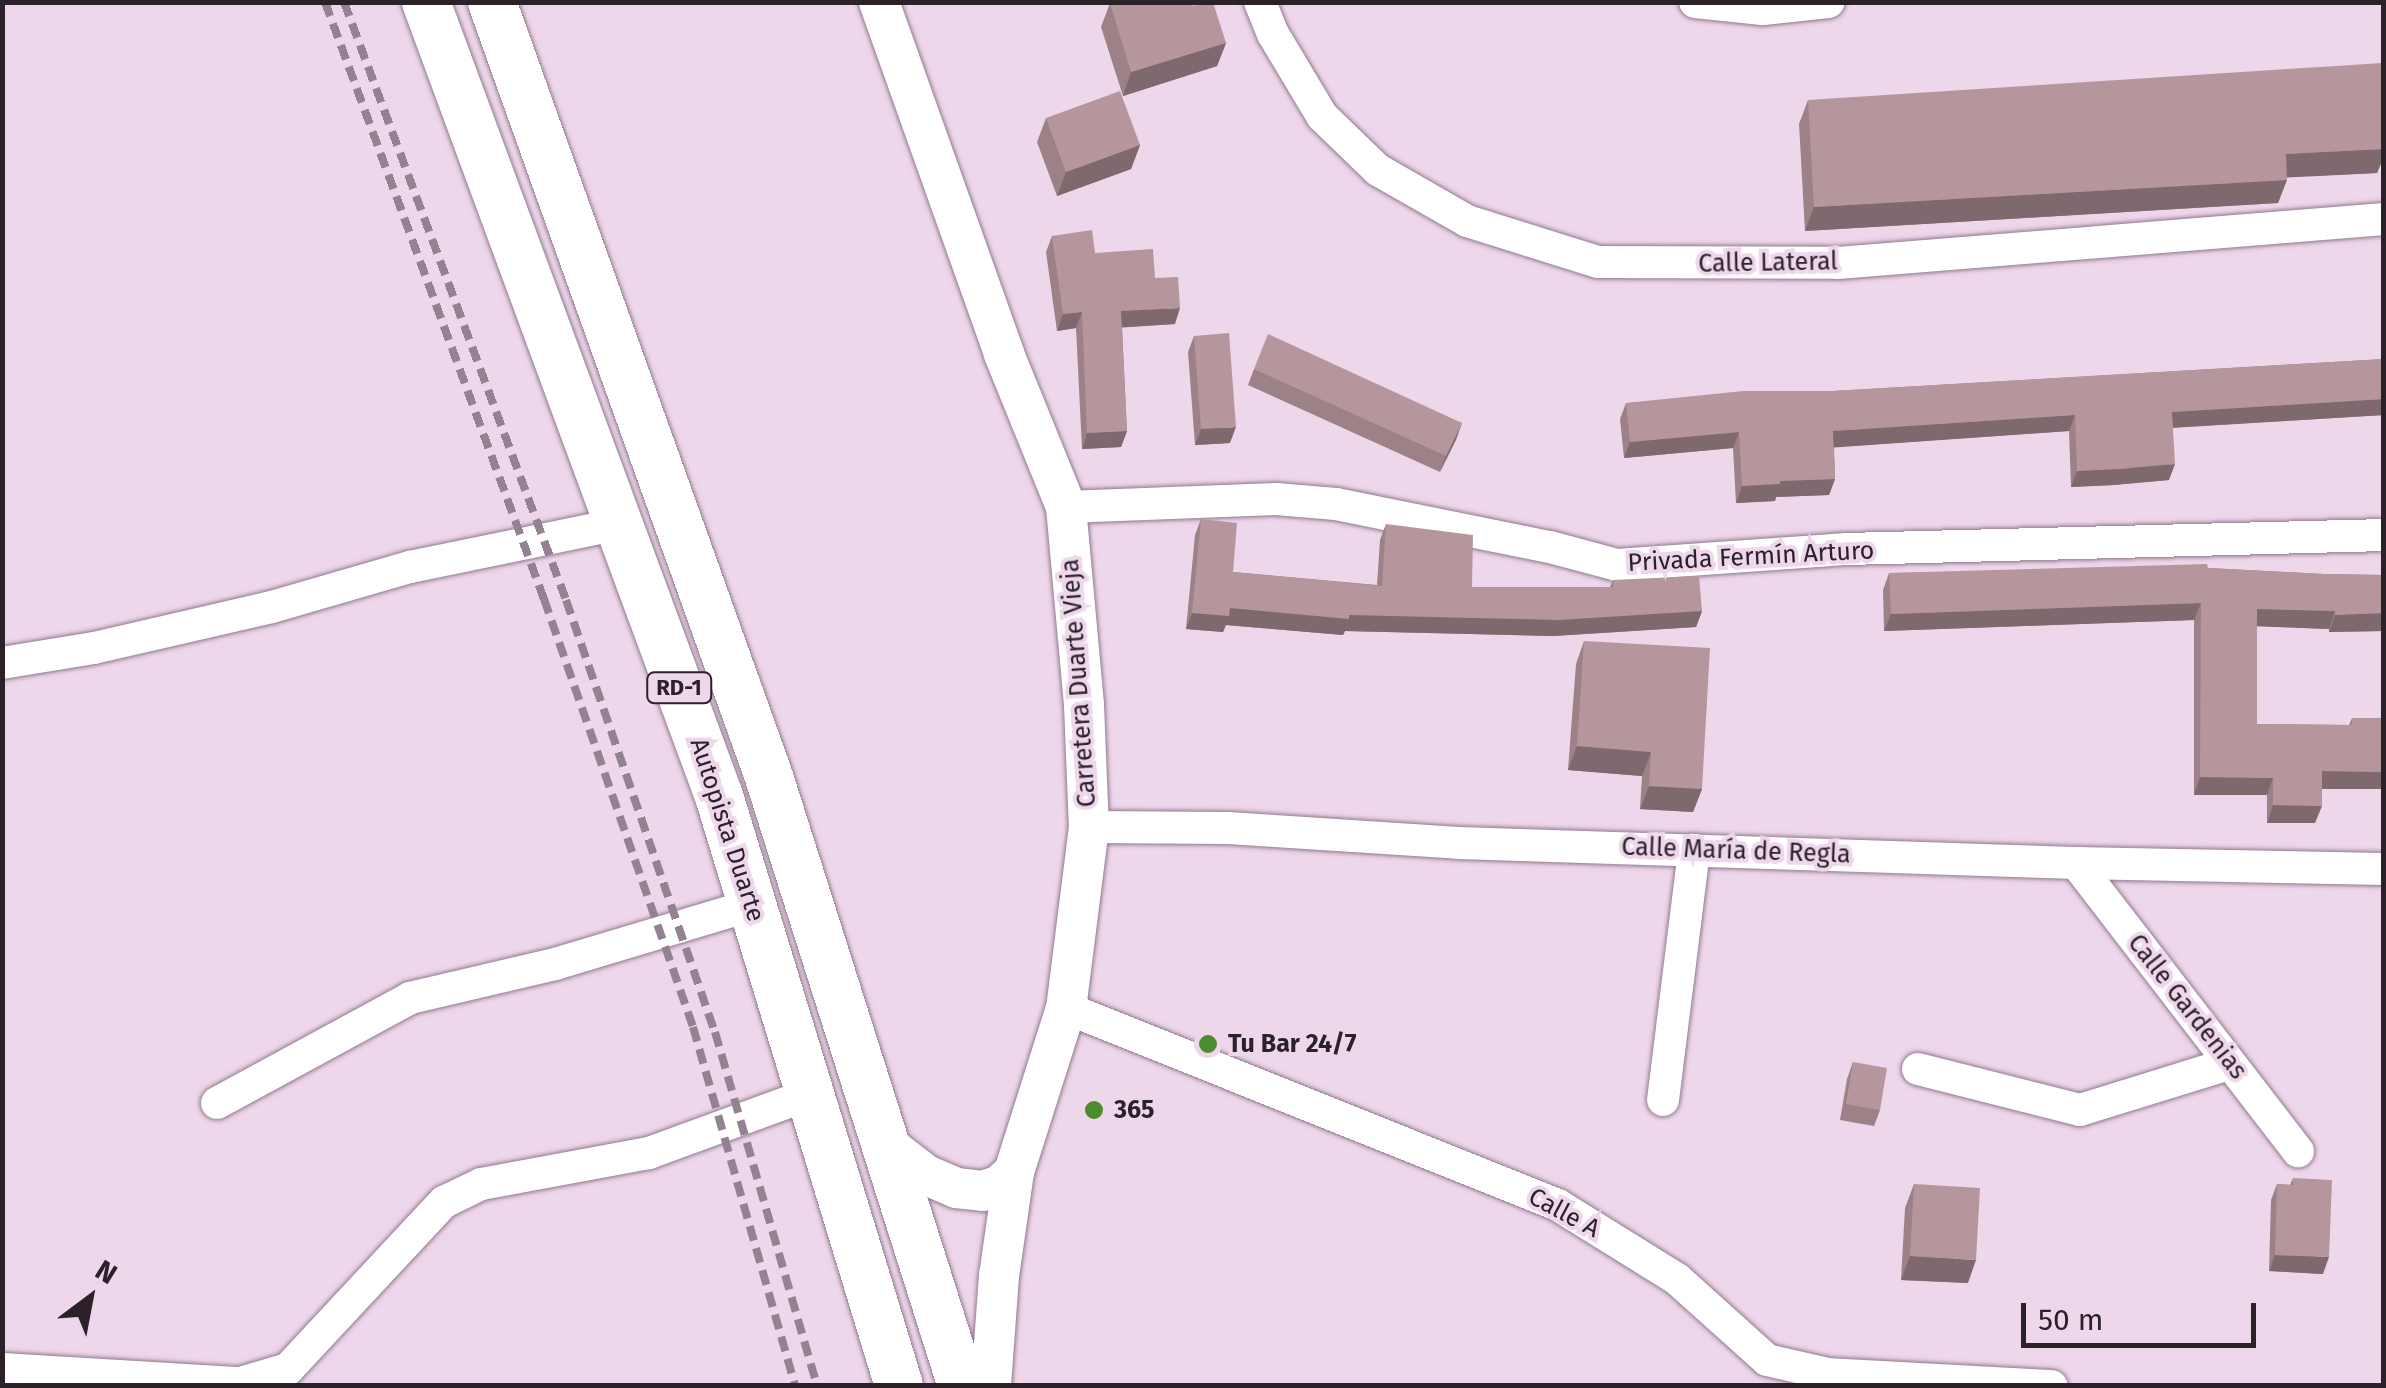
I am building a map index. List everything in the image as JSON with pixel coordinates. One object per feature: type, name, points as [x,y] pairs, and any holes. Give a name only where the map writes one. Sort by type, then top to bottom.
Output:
[{"type":"highway","name":"Autopista Duarte","points":[[426,2],[719,796],[899,1386]]},
{"type":"highway","name":"RD-1","points":[[492,2],[769,776],[962,1386]]},
{"type":"main road","name":"Carretera Duarte Vieja","points":[[879,2],[1004,354],[1066,507],[1084,705],[1089,827],[1066,1008],[1014,1172],[999,1276],[990,1386]]},
{"type":"main road","points":[[886,1144],[914,1168],[956,1188],[983,1191],[1000,1185],[1014,1172]]},
{"type":"street","name":"Calle Lateral","points":[[1260,2],[1272,34],[1322,116],[1378,170],[1467,221],[1598,262],[1838,263],[2384,219]]},
{"type":"street","points":[[1696,2],[1763,9],[1830,2]]},
{"type":"street","name":"Privada Fermín Arturo","points":[[1066,507],[1276,500],[1336,504],[1550,547],[1616,565],[1846,549],[2384,535]]},
{"type":"street","points":[[2,664],[112,644],[272,607],[410,567],[619,524]]},
{"type":"street","name":"Calle María de Regla","points":[[1089,827],[1228,828],[1459,843],[2384,869]]},
{"type":"street","points":[[1662,1100],[1694,850]]},
{"type":"street","name":"Calle Gardenias","points":[[2076,863],[2298,1151]]},
{"type":"street","points":[[217,1103],[410,998],[555,964],[752,905]]},
{"type":"street","name":"Calle A","points":[[1066,1008],[1558,1205],[1677,1279],[1766,1360],[1828,1374],[2052,1386]]},
{"type":"street","points":[[1918,1069],[2080,1110],[2230,1064]]},
{"type":"street","points":[[2,1369],[240,1383],[288,1369],[444,1202],[481,1184],[649,1153],[810,1094]]},
{"type":"building","points":[[1112,2],[1192,2],[1193,6],[1213,2],[1226,43],[1131,72]]},
{"type":"building","points":[[2382,63],[2384,149],[2286,154],[2287,180],[1814,207],[1808,100]]},
{"type":"building","points":[[1120,91],[1140,145],[1066,172],[1046,118]]},
{"type":"building","points":[[1092,230],[1095,253],[1153,249],[1155,278],[1178,277],[1180,308],[1121,311],[1127,431],[1087,433],[1082,312],[1063,314],[1052,236]]},
{"type":"building","points":[[1229,333],[1236,427],[1201,429],[1194,336]]},
{"type":"building","points":[[1268,334],[1462,423],[1446,456],[1254,369]]},
{"type":"building","points":[[2384,359],[2384,399],[2172,412],[2175,464],[2120,469],[2077,471],[2075,415],[1833,431],[1835,479],[1742,486],[1739,432],[1630,442],[1626,403],[1743,391],[1832,391]]},
{"type":"building","points":[[1201,519],[1237,523],[1233,572],[1382,586],[1386,524],[1473,535],[1472,587],[1613,587],[1613,580],[1699,576],[1702,611],[1559,620],[1349,615],[1349,619],[1230,608],[1229,616],[1192,613]]},
{"type":"building","points":[[2207,564],[2208,568],[2384,575],[2384,613],[2335,615],[2335,611],[2257,609],[2257,724],[2352,725],[2352,718],[2384,718],[2384,772],[2322,771],[2322,806],[2273,805],[2273,778],[2200,777],[2201,603],[1891,614],[1889,573]]},
{"type":"building","points":[[1584,641],[1710,648],[1702,789],[1649,786],[1651,752],[1577,746]]},
{"type":"building","points":[[1853,1062],[1887,1068],[1880,1110],[1846,1104]]},
{"type":"building","points":[[2293,1178],[2332,1180],[2329,1257],[2275,1255],[2277,1184],[2293,1185]]},
{"type":"building","points":[[1914,1184],[1980,1188],[1976,1260],[1910,1256]]},
{"type":"railway","points":[[325,2],[544,599],[693,1027],[795,1386]]},
{"type":"railway","points":[[344,2],[566,600],[715,1032],[817,1386]]},
{"type":"place","name":"Tu Bar 24/7","points":[[1208,1044]]},
{"type":"place","name":"365","points":[[1094,1110]]}]
